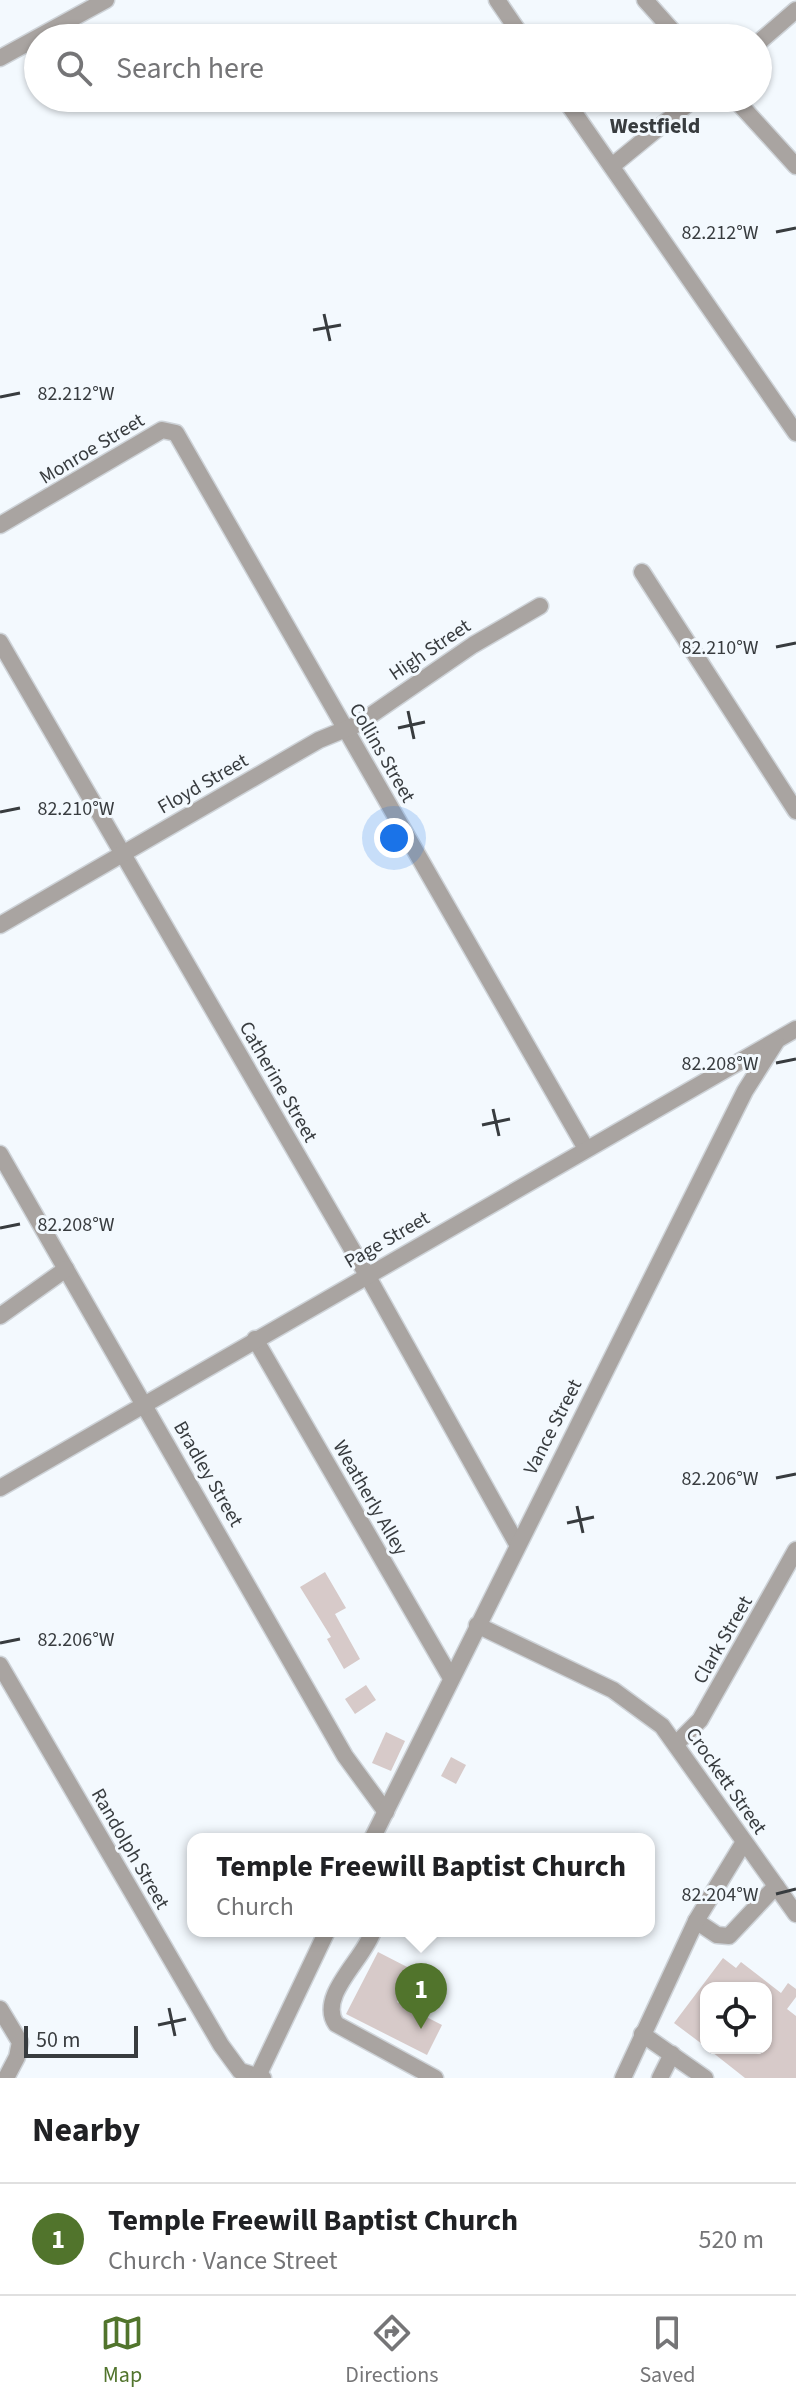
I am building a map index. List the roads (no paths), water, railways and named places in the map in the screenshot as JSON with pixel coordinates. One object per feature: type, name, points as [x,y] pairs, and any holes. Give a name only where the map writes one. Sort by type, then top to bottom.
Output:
[{"type":"street","points":[[62,24],[106,0]]},
{"type":"street","points":[[497,0],[513,24]]},
{"type":"street","points":[[645,0],[666,24]]},
{"type":"street","points":[[772,31],[796,10]]},
{"type":"street","points":[[0,58],[24,45]]},
{"type":"street","points":[[574,112],[796,433]]},
{"type":"street","points":[[612,166],[678,112]]},
{"type":"street","points":[[747,112],[796,166]]},
{"type":"street","name":"Monroe Street","points":[[0,525],[162,430],[176,433],[193,462]]},
{"type":"street","name":"Collins Street","points":[[193,462],[585,1147]]},
{"type":"street","points":[[642,572],[796,811]]},
{"type":"street","name":"High Street","points":[[344,729],[358,724],[473,645],[540,606]]},
{"type":"street","name":"Catherine Street","points":[[0,642],[367,1275],[517,1544]]},
{"type":"street","name":"Floyd Street","points":[[0,925],[344,729]]},
{"type":"street","name":"Page Street","points":[[0,1488],[585,1147],[796,1029]]},
{"type":"street","name":"Vance Street","points":[[375,1833],[745,1091],[780,1038]]},
{"type":"street","name":"Bradley Street","points":[[0,1154],[345,1756],[386,1812]]},
{"type":"street","points":[[0,1316],[66,1269]]},
{"type":"street","name":"Weatherly Alley","points":[[255,1339],[451,1678]]},
{"type":"street","name":"Clark Street","points":[[676,1744],[700,1720],[796,1550]]},
{"type":"street","name":"Crockett Street","points":[[477,1625],[613,1690],[641,1709],[676,1744],[796,1914]]},
{"type":"street","name":"Randolph Street","points":[[0,1665],[221,2045],[240,2071],[259,2077]]},
{"type":"street","points":[[623,2078],[696,1921],[744,1842]]},
{"type":"street","points":[[696,1921],[717,1935],[729,1936],[776,1886]]},
{"type":"street","points":[[259,2077],[324,1937]]},
{"type":"street","points":[[369,1937],[331,2002],[332,2017],[336,2024],[435,2078]]},
{"type":"street","points":[[0,2009],[20,2042],[6,2078]]},
{"type":"street","points":[[642,2034],[705,2078]]},
{"type":"street","points":[[660,2078],[672,2054]]},
{"type":"place","name":"Temple Freewill Baptist Church","points":[[421,2029]]},
{"type":"district","name":"Westfield","points":[[655,126]]}]
